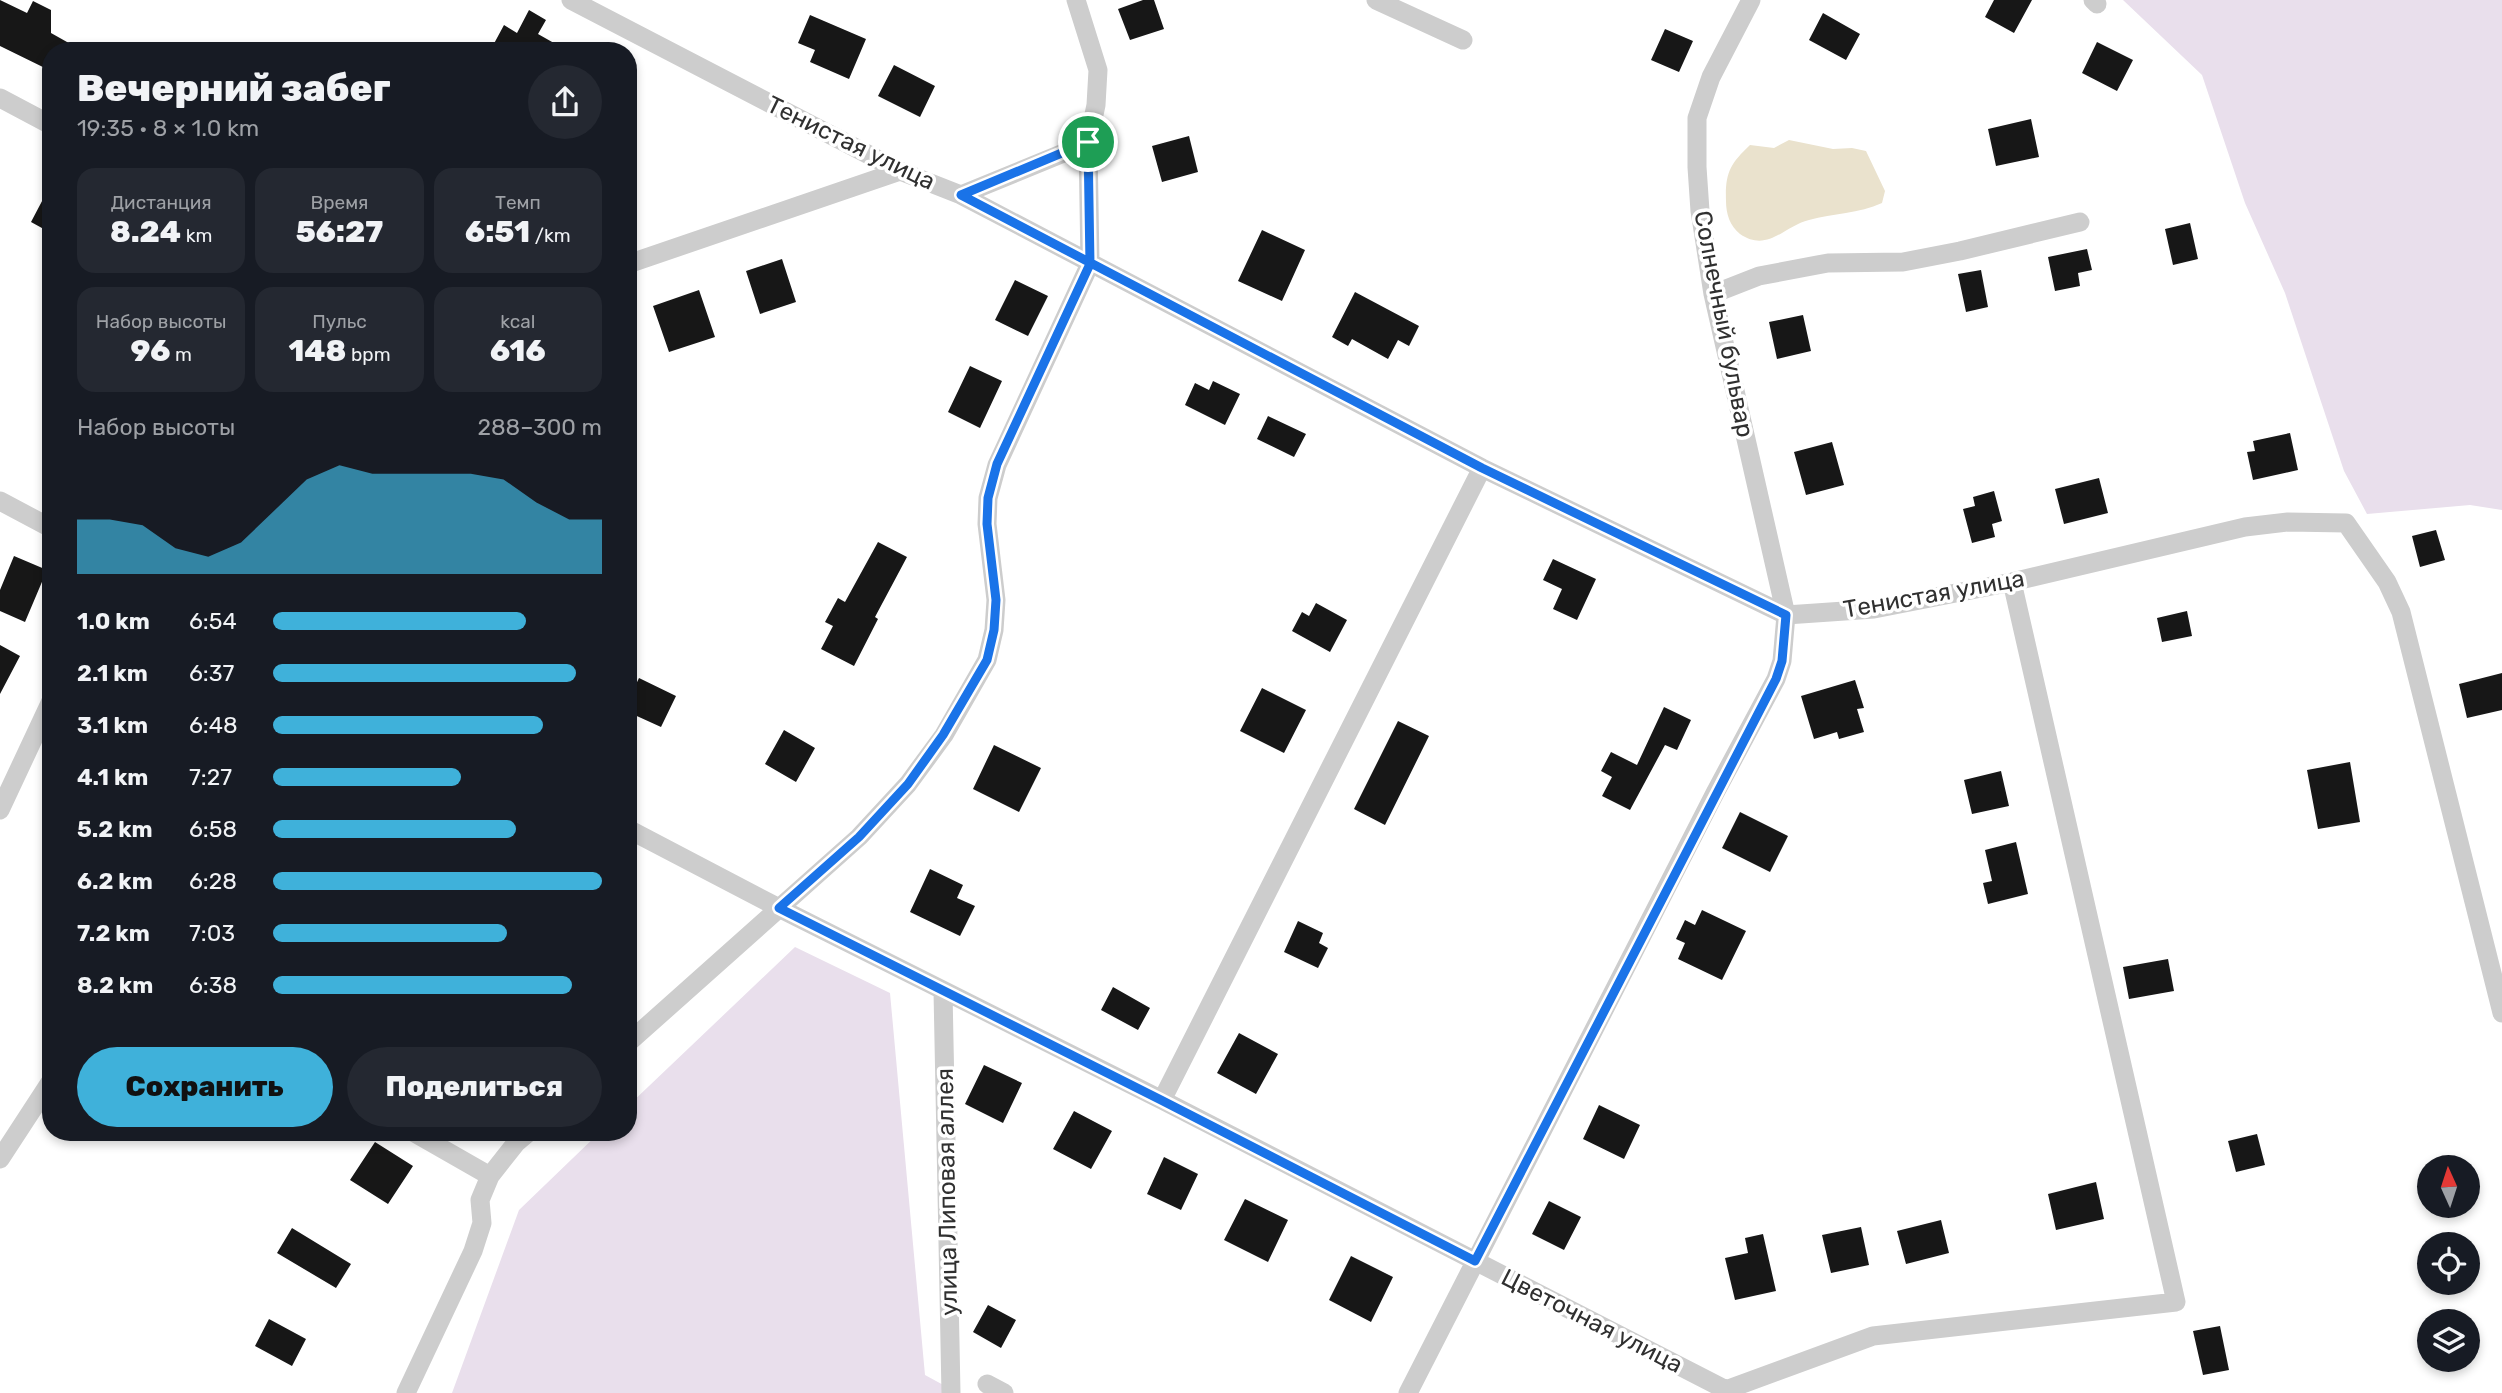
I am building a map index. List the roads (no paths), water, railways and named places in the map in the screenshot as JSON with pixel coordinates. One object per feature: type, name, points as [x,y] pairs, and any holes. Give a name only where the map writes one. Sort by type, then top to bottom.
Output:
[{"type":"street","name":"Тенистая улица","points":[[571,0],[900,171],[961,195],[1482,468],[1786,615],[1874,610],[2012,582],[2245,527],[2288,522],[2346,523],[2387,582],[2400,612],[2502,1013]]},
{"type":"street","points":[[637,1035],[859,837],[908,784],[943,735],[987,660],[994,630],[996,600],[987,524],[988,498],[997,464],[1090,264],[1088,142],[1096,105],[1098,70],[1076,0]]},
{"type":"street","points":[[1376,0],[1462,40]]},
{"type":"street","name":"Солнечный бульвар","points":[[1408,1393],[1776,679],[1782,661],[1786,615],[1713,294],[1700,211],[1697,167],[1697,118],[1711,77],[1751,0]]},
{"type":"street","points":[[0,98],[42,120]]},
{"type":"street","points":[[961,195],[1088,142]]},
{"type":"street","points":[[637,261],[900,171]]},
{"type":"street","points":[[1713,294],[1759,276],[1828,263],[1903,262],[2080,222]]},
{"type":"street","points":[[1161,1100],[1482,468]]},
{"type":"street","points":[[0,501],[42,522]]},
{"type":"street","points":[[1729,1392],[1872,1336],[2176,1302],[2012,582]]},
{"type":"street","points":[[0,810],[42,720]]},
{"type":"street","name":"Цветочная улица","points":[[637,835],[1729,1392]]},
{"type":"street","name":"улица Липовая аллея","points":[[943,991],[951,1393]]},
{"type":"street","points":[[0,1159],[42,1095]]},
{"type":"street","points":[[429,1141],[490,1176]]},
{"type":"street","points":[[405,1393],[473,1251],[481,1223],[481,1200],[490,1176],[518,1141]]}]
